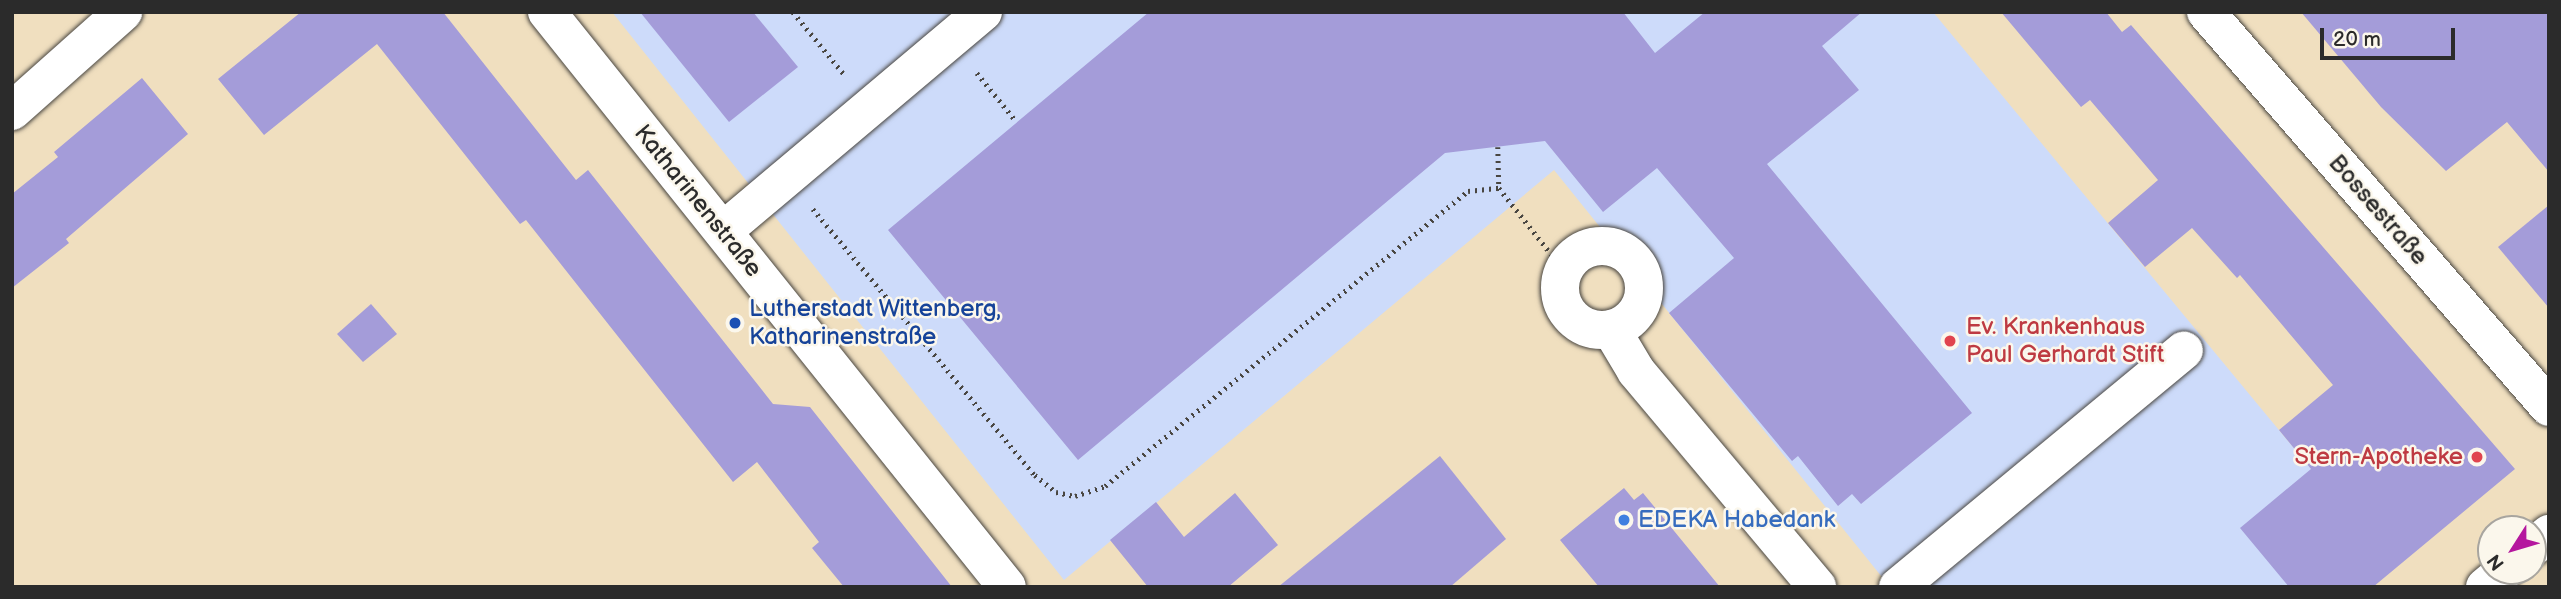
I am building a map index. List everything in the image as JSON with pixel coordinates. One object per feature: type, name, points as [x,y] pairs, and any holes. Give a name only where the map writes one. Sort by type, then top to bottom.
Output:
[{"type":"street","points":[[12,111],[123,12]]},
{"type":"street","name":"Katharinenstraße","points":[[547,12],[1007,587]]},
{"type":"street","points":[[723,231],[788,179],[983,12]]},
{"type":"street","name":"Bossestraße","points":[[2206,12],[2549,407]]},
{"type":"street","points":[[1613,247],[1637,264],[1644,291],[1641,306],[1633,318],[1622,327],[1594,331],[1583,326],[1564,309],[1559,283],[1563,269],[1584,249],[1613,247]]},
{"type":"street","points":[[1611,330],[1636,371],[1817,587]]},
{"type":"street","points":[[1898,587],[2184,350]]},
{"type":"path","points":[[793,12],[871,108]]},
{"type":"path","points":[[950,40],[1016,121]]},
{"type":"path","points":[[1498,146],[1499,187],[1563,269]]},
{"type":"path","points":[[788,179],[1035,475],[1056,492],[1075,496],[1105,486],[1468,191],[1499,187]]},
{"type":"shaded area","name":"Ev. Krankenhaus Paul Gerhardt Stift","points":[[612,12],[1933,12],[2341,505],[2372,587],[1890,587],[1554,170],[1064,580]]},
{"type":"building","points":[[301,12],[443,12],[576,180],[588,170],[773,404],[810,407],[952,587],[844,587],[812,548],[819,542],[757,462],[733,482],[526,220],[520,224],[377,44],[264,135],[218,79]]},
{"type":"building","points":[[640,12],[753,12],[798,67],[729,122]]},
{"type":"building","points":[[1149,12],[1623,12],[1655,53],[1705,12],[1862,12],[1822,46],[1859,90],[1767,164],[1972,413],[1861,504],[1852,494],[1838,506],[1798,456],[1792,461],[1669,313],[1734,258],[1657,168],[1603,212],[1545,141],[1445,153],[1078,460],[888,230]]},
{"type":"building","points":[[2001,12],[2106,12],[2122,32],[2131,25],[2515,469],[2373,587],[2289,587],[2240,528],[2311,469],[2279,430],[2333,385],[2240,275],[2237,278],[2192,228],[2145,267],[2108,223],[2158,180],[2090,100],[2081,107]]},
{"type":"building","points":[[2301,12],[2549,12],[2549,172],[2507,122],[2446,171],[2381,107]]},
{"type":"building","points":[[142,78],[188,134],[66,239],[69,243],[12,288],[12,194],[58,157],[54,152]]},
{"type":"building","points":[[2549,205],[2549,308],[2498,247]]},
{"type":"building","points":[[371,304],[397,334],[363,362],[337,334]]},
{"type":"building","points":[[1440,456],[1506,539],[1450,587],[1278,587]]},
{"type":"building","name":"EDEKA Habedank","points":[[1624,488],[1634,500],[1643,493],[1720,587],[1599,587],[1560,540]]},
{"type":"building","points":[[1235,493],[1278,545],[1228,587],[1148,587],[1110,540],[1156,502],[1184,537]]},
{"type":"place","name":"Lutherstadt Wittenberg, Katharinenstraße","points":[[735,323]]},
{"type":"place","name":"Ev. Krankenhaus Paul Gerhardt Stift","points":[[1950,341]]},
{"type":"place","name":"Stern-Apotheke","points":[[2477,457]]},
{"type":"place","name":"EDEKA Habedank","points":[[1624,520]]}]
